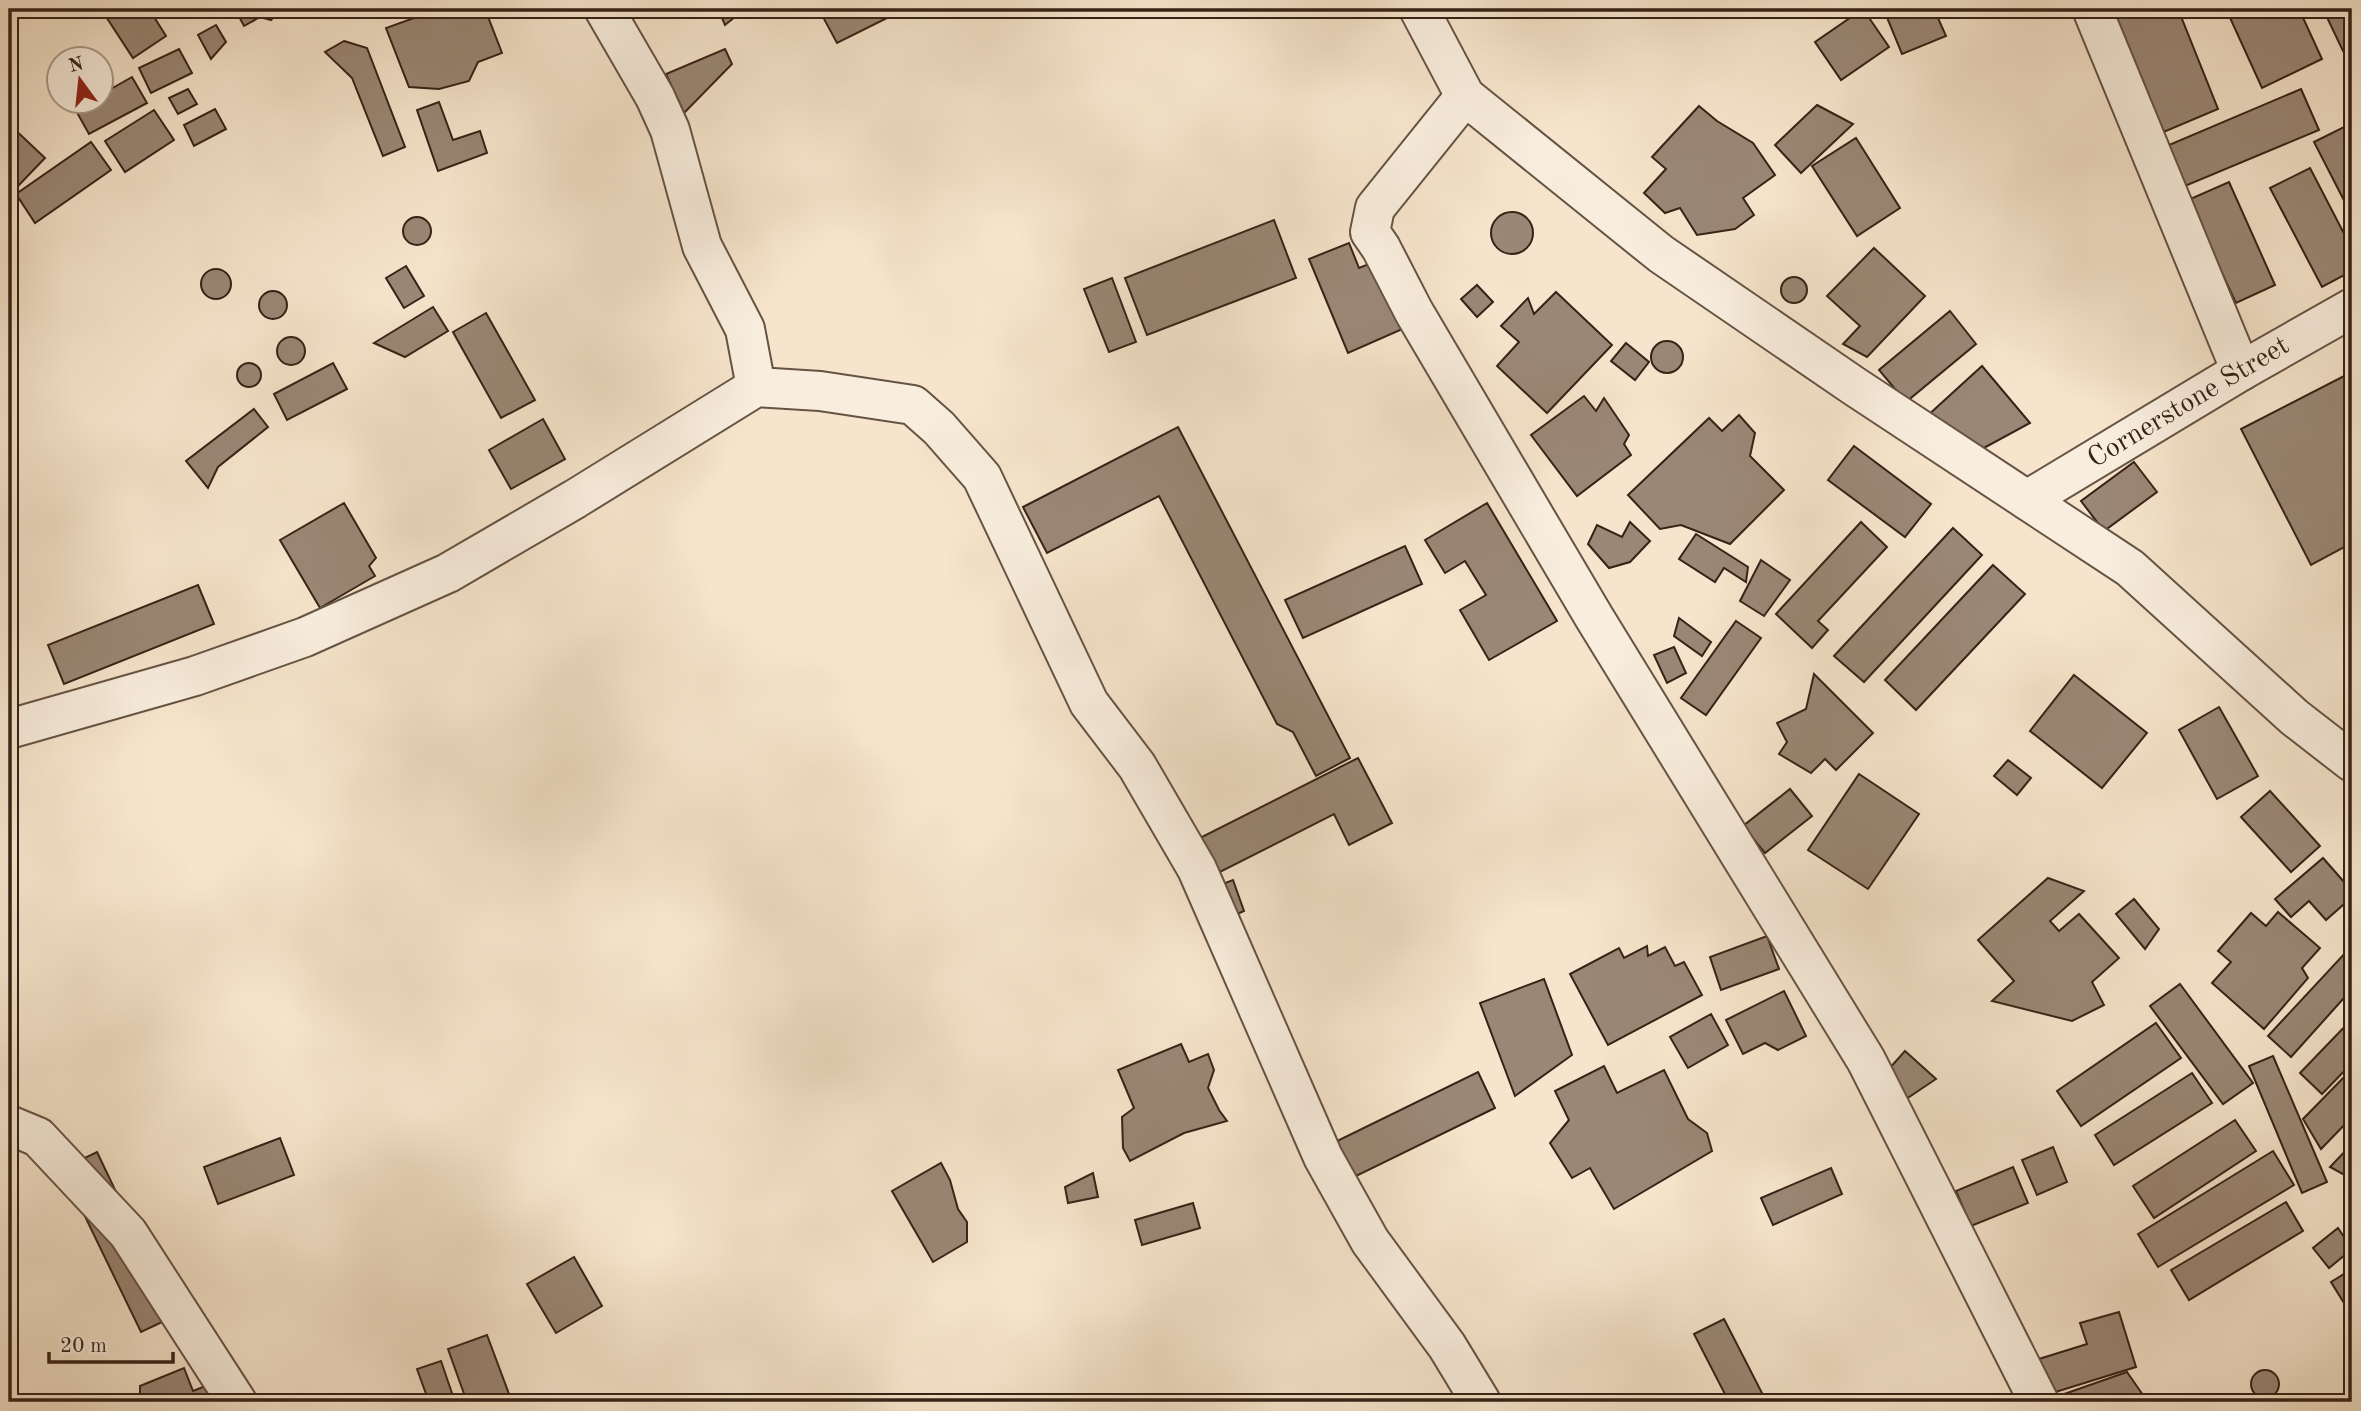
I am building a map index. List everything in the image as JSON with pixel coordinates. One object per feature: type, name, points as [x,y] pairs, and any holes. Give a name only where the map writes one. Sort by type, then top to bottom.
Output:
[{"type":"street","points":[[604,9],[656,97],[670,130],[702,246],[746,329],[756,387]]},
{"type":"street","points":[[1419,9],[1465,96],[1661,254],[2130,568],[2294,717],[2352,762]]},
{"type":"street","points":[[2092,9],[2241,371]]},
{"type":"street","points":[[1465,96],[1375,208],[1370,232],[1414,312],[1594,617],[1866,1060],[2039,1402]]},
{"type":"street","name":"Cornerstone Street","points":[[2027,500],[2241,371],[2352,308]]},
{"type":"street","points":[[9,729],[195,676],[280,646],[448,573],[575,499],[756,387],[820,391],[913,405],[939,428],[982,477],[1089,703],[1137,766],[1197,869],[1323,1157],[1370,1241],[1447,1346],[1482,1402]]},
{"type":"street","points":[[9,1125],[38,1137],[128,1233],[237,1402]]},
{"type":"building","points":[[101,9],[149,9],[166,36],[133,58]]},
{"type":"building","points":[[235,9],[281,9],[271,20],[260,17],[244,26]]},
{"type":"building","points":[[439,9],[485,9],[502,53],[478,62],[469,81],[439,89],[409,87],[386,28]]},
{"type":"building","points":[[718,9],[745,9],[725,25]]},
{"type":"building","points":[[839,9],[905,9],[837,43],[823,17]]},
{"type":"building","points":[[1863,9],[1889,47],[1841,80],[1815,42]]},
{"type":"building","points":[[1901,9],[1934,9],[1946,36],[1902,54],[1886,15]]},
{"type":"building","points":[[2109,9],[2178,9],[2218,109],[2159,134]]},
{"type":"building","points":[[2226,9],[2299,9],[2322,59],[2262,88]]},
{"type":"building","points":[[2323,9],[2352,9],[2352,47],[2343,51]]},
{"type":"building","points":[[216,25],[226,42],[211,59],[198,35]]},
{"type":"building","points":[[344,41],[367,48],[405,147],[383,156],[352,78],[325,52]]},
{"type":"building","points":[[179,49],[192,73],[151,93],[139,68]]},
{"type":"building","points":[[725,49],[732,64],[684,113],[666,74]]},
{"type":"building","points":[[132,77],[147,103],[89,134],[79,116],[116,116],[116,86]]},
{"type":"building","points":[[188,89],[197,104],[178,114],[169,98]]},
{"type":"building","points":[[2301,89],[2319,130],[2185,186],[2169,145]]},
{"type":"building","points":[[439,102],[453,140],[480,131],[487,153],[438,171],[417,110]]},
{"type":"building","points":[[1817,105],[1853,124],[1801,173],[1775,145]]},
{"type":"building","points":[[1699,106],[1717,121],[1753,143],[1775,175],[1743,198],[1754,215],[1735,229],[1697,235],[1680,208],[1665,213],[1644,193],[1666,169],[1652,157]]},
{"type":"building","points":[[215,109],[226,129],[194,146],[184,125]]},
{"type":"building","points":[[154,110],[174,140],[125,172],[105,141]]},
{"type":"building","points":[[2352,123],[2352,216],[2314,142]]},
{"type":"building","points":[[9,124],[45,158],[18,186],[9,177]]},
{"type":"building","points":[[1856,138],[1900,208],[1857,236],[1812,166]]},
{"type":"building","points":[[91,142],[111,170],[35,223],[16,194]]},
{"type":"building","points":[[2310,168],[2352,249],[2352,271],[2322,287],[2270,188]]},
{"type":"building","points":[[2229,182],[2275,285],[2236,303],[2188,200]]},
{"type":"building","points":[[1512,212],[1527,218],[1533,233],[1527,248],[1512,254],[1497,248],[1491,233],[1497,218]]},
{"type":"building","points":[[417,217],[427,221],[431,231],[427,241],[417,245],[407,241],[403,231],[407,221]]},
{"type":"building","points":[[1274,220],[1296,278],[1147,335],[1125,278]]},
{"type":"building","points":[[1349,243],[1359,268],[1379,260],[1407,327],[1348,353],[1309,259]]},
{"type":"building","points":[[1874,248],[1925,296],[1867,357],[1843,344],[1860,326],[1827,296]]},
{"type":"building","points":[[406,266],[424,296],[404,308],[386,278]]},
{"type":"building","points":[[216,269],[227,273],[231,284],[227,295],[216,299],[205,295],[201,284],[205,273]]},
{"type":"building","points":[[1794,277],[1804,280],[1807,290],[1804,300],[1794,303],[1784,300],[1781,290],[1784,280]]},
{"type":"building","points":[[1112,278],[1136,342],[1109,352],[1084,289]]},
{"type":"building","points":[[1477,285],[1493,302],[1477,317],[1461,299]]},
{"type":"building","points":[[273,291],[283,295],[287,305],[283,315],[273,319],[263,315],[259,305],[263,295]]},
{"type":"building","points":[[1556,292],[1612,345],[1547,413],[1497,366],[1519,342],[1501,326],[1528,298],[1534,314]]},
{"type":"building","points":[[433,307],[448,331],[405,357],[374,343]]},
{"type":"building","points":[[1950,311],[1976,344],[1906,402],[1879,370]]},
{"type":"building","points":[[486,313],[535,400],[501,418],[453,332]]},
{"type":"building","points":[[291,337],[301,341],[305,351],[301,361],[291,365],[281,361],[277,351],[281,341]]},
{"type":"building","points":[[1667,341],[1679,345],[1683,357],[1679,369],[1667,373],[1655,369],[1651,357],[1655,345]]},
{"type":"building","points":[[1626,343],[1649,362],[1635,380],[1611,361]]},
{"type":"building","points":[[249,363],[258,366],[261,375],[258,384],[249,387],[240,384],[237,375],[240,366]]},
{"type":"building","points":[[333,363],[347,389],[287,420],[274,394]]},
{"type":"building","points":[[1982,366],[2030,423],[1971,455],[1925,418]]},
{"type":"building","points":[[2352,372],[2352,543],[2311,565],[2241,429]]},
{"type":"building","points":[[1584,396],[1596,411],[1604,398],[1629,435],[1624,444],[1631,455],[1577,496],[1531,435]]},
{"type":"building","points":[[254,409],[268,427],[218,467],[208,488],[186,461]]},
{"type":"building","points":[[1739,415],[1755,433],[1750,456],[1784,490],[1730,544],[1681,525],[1660,529],[1628,495],[1709,418],[1722,431]]},
{"type":"building","points":[[543,419],[565,459],[511,489],[489,450]]},
{"type":"building","points":[[1178,427],[1350,758],[1316,776],[1293,732],[1277,724],[1159,496],[1047,553],[1023,507]]},
{"type":"building","points":[[1854,446],[1931,504],[1905,537],[1828,480]]},
{"type":"building","points":[[2134,462],[2157,492],[2104,531],[2081,501]]},
{"type":"building","points":[[344,503],[376,558],[369,566],[375,576],[320,608],[280,540]]},
{"type":"building","points":[[1487,503],[1557,621],[1489,660],[1460,610],[1486,595],[1465,561],[1445,573],[1425,540]]},
{"type":"building","points":[[1630,522],[1650,541],[1630,562],[1609,568],[1588,544],[1597,525],[1622,537]]},
{"type":"building","points":[[1861,522],[1887,547],[1818,621],[1828,630],[1812,648],[1776,614]]},
{"type":"building","points":[[1953,528],[1982,555],[1864,682],[1834,656]]},
{"type":"building","points":[[1696,534],[1748,567],[1746,582],[1724,568],[1715,582],[1679,559]]},
{"type":"building","points":[[1405,546],[1422,584],[1303,638],[1285,600]]},
{"type":"building","points":[[1761,560],[1790,580],[1764,616],[1740,601]]},
{"type":"building","points":[[1993,565],[2025,594],[1916,710],[1885,680]]},
{"type":"building","points":[[198,585],[214,624],[64,684],[48,645]]},
{"type":"building","points":[[1679,618],[1711,642],[1702,656],[1674,636]]},
{"type":"building","points":[[1736,621],[1761,638],[1706,715],[1681,698]]},
{"type":"building","points":[[1674,647],[1686,673],[1667,683],[1654,655]]},
{"type":"building","points":[[1814,674],[1873,733],[1836,770],[1825,759],[1811,773],[1779,754],[1787,742],[1777,723],[1806,709]]},
{"type":"building","points":[[2074,675],[2147,733],[2102,788],[2030,731]]},
{"type":"building","points":[[2219,707],[2258,776],[2217,799],[2179,730]]},
{"type":"building","points":[[1358,758],[1392,823],[1349,845],[1334,814],[1220,872],[1212,857],[1206,859],[1196,840]]},
{"type":"building","points":[[2008,760],[2031,778],[2017,795],[1994,776]]},
{"type":"building","points":[[1859,774],[1919,814],[1868,889],[1808,850]]},
{"type":"building","points":[[1790,789],[1812,816],[1765,853],[1743,826]]},
{"type":"building","points":[[2270,791],[2320,846],[2291,872],[2241,817]]},
{"type":"building","points":[[2323,858],[2352,891],[2352,897],[2326,920],[2309,901],[2291,917],[2275,899]]},
{"type":"building","points":[[2048,878],[2084,891],[2050,921],[2059,931],[2079,914],[2119,958],[2092,982],[2104,1005],[2072,1021],[1992,1001],[2014,981],[1978,940]]},
{"type":"building","points":[[1233,880],[1244,911],[1229,918],[1217,886]]},
{"type":"building","points":[[2134,899],[2159,929],[2145,949],[2116,914]]},
{"type":"building","points":[[2278,912],[2320,948],[2302,968],[2308,978],[2264,1029],[2212,983],[2231,962],[2218,951],[2251,913],[2266,926]]},
{"type":"building","points":[[1767,936],[1779,969],[1721,990],[1710,957]]},
{"type":"building","points":[[1647,946],[1648,956],[1665,947],[1675,966],[1684,962],[1702,995],[1608,1045],[1570,974],[1619,948],[1624,958]]},
{"type":"building","points":[[2346,952],[2352,957],[2352,989],[2291,1057],[2268,1036]]},
{"type":"building","points":[[1544,979],[1572,1055],[1515,1096],[1480,1003]]},
{"type":"building","points":[[2180,984],[2253,1083],[2223,1104],[2150,1006]]},
{"type":"building","points":[[1784,991],[1806,1036],[1778,1050],[1765,1043],[1743,1054],[1726,1020]]},
{"type":"building","points":[[1711,1014],[1728,1045],[1688,1068],[1670,1037]]},
{"type":"building","points":[[2352,1019],[2352,1063],[2322,1094],[2300,1073]]},
{"type":"building","points":[[2156,1023],[2181,1058],[2081,1126],[2057,1091]]},
{"type":"building","points":[[1181,1044],[1189,1062],[1208,1054],[1214,1070],[1208,1088],[1227,1121],[1184,1133],[1130,1161],[1123,1148],[1122,1117],[1134,1108],[1118,1070]]},
{"type":"building","points":[[1905,1051],[1936,1079],[1906,1099],[1887,1071]]},
{"type":"building","points":[[2273,1056],[2327,1182],[2302,1193],[2249,1066]]},
{"type":"building","points":[[1604,1066],[1617,1093],[1664,1070],[1688,1119],[1707,1133],[1712,1151],[1614,1209],[1590,1168],[1572,1178],[1550,1143],[1569,1120],[1555,1091]]},
{"type":"building","points":[[2352,1069],[2352,1117],[2321,1149],[2303,1119]]},
{"type":"building","points":[[1478,1072],[1495,1108],[1348,1180],[1331,1144]]},
{"type":"building","points":[[2192,1073],[2212,1103],[2114,1165],[2095,1135]]},
{"type":"building","points":[[2235,1120],[2256,1151],[2154,1218],[2133,1186]]},
{"type":"building","points":[[280,1138],[294,1175],[218,1204],[204,1167]]},
{"type":"building","points":[[2352,1144],[2352,1179],[2330,1167]]},
{"type":"building","points":[[2053,1147],[2067,1182],[2037,1195],[2022,1160]]},
{"type":"building","points":[[2273,1151],[2294,1185],[2158,1267],[2138,1234]]},
{"type":"building","points":[[97,1152],[175,1316],[141,1332],[62,1169]]},
{"type":"building","points":[[941,1163],[950,1180],[958,1209],[967,1222],[967,1242],[933,1262],[892,1191]]},
{"type":"building","points":[[2013,1167],[2028,1203],[1971,1226],[1956,1191]]},
{"type":"building","points":[[1831,1168],[1842,1194],[1773,1225],[1761,1198]]},
{"type":"building","points":[[1093,1173],[1098,1197],[1068,1203],[1065,1187]]},
{"type":"building","points":[[2286,1202],[2303,1231],[2189,1300],[2171,1270]]},
{"type":"building","points":[[1193,1203],[1200,1228],[1142,1245],[1135,1220]]},
{"type":"building","points":[[2338,1228],[2352,1249],[2329,1268],[2313,1248]]},
{"type":"building","points":[[574,1257],[602,1306],[556,1333],[527,1284]]},
{"type":"building","points":[[2352,1269],[2352,1316],[2331,1282]]},
{"type":"building","points":[[2119,1312],[2136,1367],[2049,1394],[2039,1359],[2087,1344],[2080,1323]]},
{"type":"building","points":[[1724,1319],[1763,1395],[1748,1402],[1729,1402],[1694,1334]]},
{"type":"building","points":[[487,1335],[512,1402],[467,1402],[448,1349]]},
{"type":"building","points":[[441,1361],[455,1402],[429,1402],[417,1369]]},
{"type":"building","points":[[184,1368],[193,1391],[213,1383],[221,1402],[140,1402],[140,1386]]},
{"type":"building","points":[[2265,1370],[2275,1374],[2279,1384],[2275,1394],[2265,1398],[2255,1394],[2251,1384],[2255,1374]]},
{"type":"building","points":[[2127,1372],[2143,1395],[2140,1402],[2047,1402],[2047,1400]]}]
